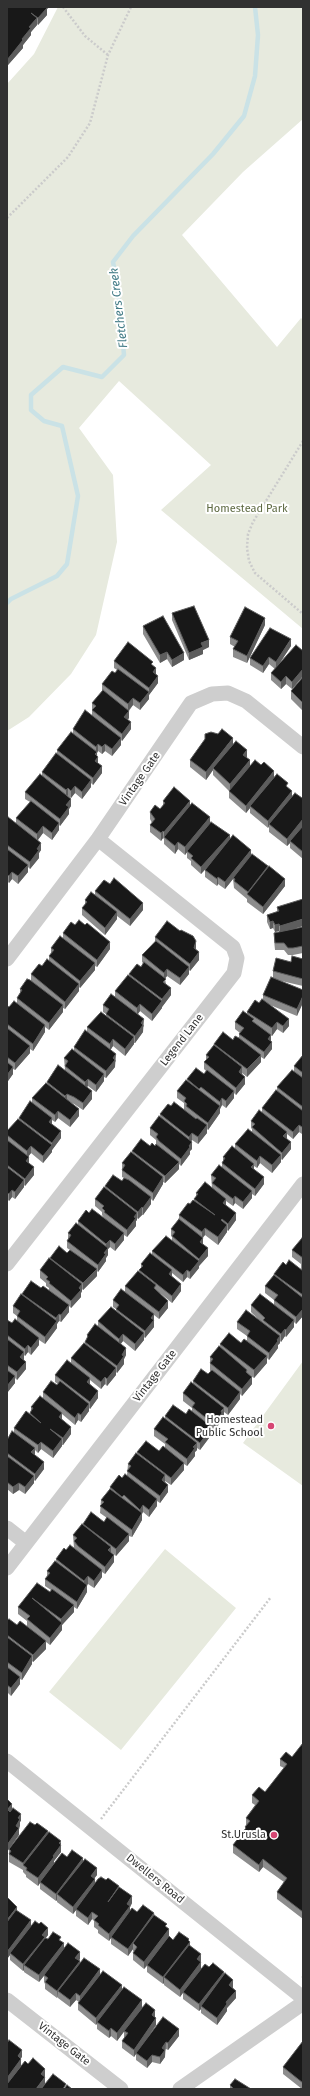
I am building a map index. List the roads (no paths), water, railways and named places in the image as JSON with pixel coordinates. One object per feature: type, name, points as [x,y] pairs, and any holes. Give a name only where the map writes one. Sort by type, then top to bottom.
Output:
[{"type":"street","name":"Vintage Gate","points":[[7,959],[98,839],[192,704],[212,694],[228,693],[246,701],[303,747]]},
{"type":"street","name":"Legend Lane","points":[[7,1264],[234,973],[237,958],[233,947],[98,839]]},
{"type":"street","name":"Vintage Gate","points":[[7,1568],[303,1184]]},
{"type":"street","points":[[7,1528],[26,1543]]},
{"type":"street","name":"Dwellers Road","points":[[7,1761],[303,1998]]},
{"type":"street","name":"Vintage Gate","points":[[7,2000],[121,2089]]},
{"type":"street","points":[[180,2089],[303,2003]]},
{"type":"waterway","name":"Fletchers Creek","points":[[7,603],[11,599],[57,576],[67,564],[78,496],[62,426],[44,421],[31,410],[31,395],[63,367],[102,377],[124,355],[117,282],[113,262],[133,236],[213,154],[244,116],[255,76],[258,35],[255,7]]},
{"type":"place","name":"Homestead Public School","points":[[271,1426]]},
{"type":"place","name":"St.Urusla","points":[[274,1835]]},
{"type":"park label","name":"Homestead Park","points":[[247,509]]}]
